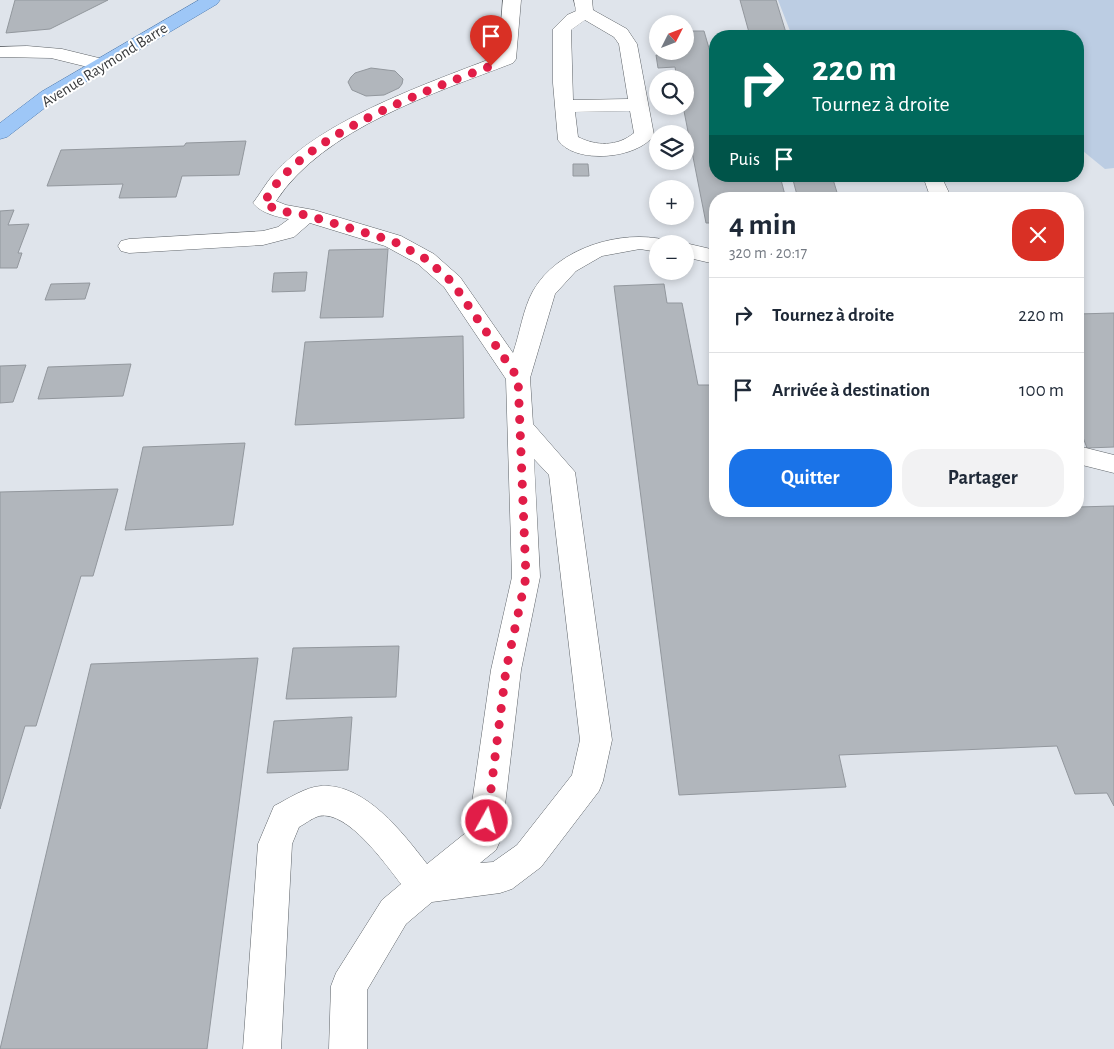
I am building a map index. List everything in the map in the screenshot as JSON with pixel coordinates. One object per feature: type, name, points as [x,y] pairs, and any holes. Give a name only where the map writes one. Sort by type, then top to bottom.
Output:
[{"type":"main road","name":"Avenue Raymond Barre","points":[[0,133],[48,96],[211,0]]},
{"type":"lane","points":[[512,0],[507,60],[427,90],[348,129],[304,157],[270,190],[264,204],[281,211],[306,215],[393,241],[426,259],[452,282],[518,378]]},
{"type":"lane","points":[[584,7],[621,33],[628,44],[638,105],[644,135],[636,143],[620,149],[595,149],[568,140],[560,50],[562,29],[584,7]]},
{"type":"lane","points":[[0,52],[28,50],[62,53],[100,64]]},
{"type":"lane","points":[[564,106],[638,105]]},
{"type":"lane","points":[[129,246],[263,238],[286,232],[306,215]]},
{"type":"lane","points":[[348,1049],[349,986],[394,912],[484,840],[506,670],[526,577],[518,378],[544,292],[568,266],[596,250],[640,242],[649,244]]},
{"type":"lane","points":[[694,252],[709,256]]},
{"type":"lane","points":[[425,887],[500,877],[528,856],[586,781],[596,740],[562,472],[520,427]]},
{"type":"lane","points":[[1084,456],[1114,464]]},
{"type":"lane","points":[[262,1049],[275,844],[286,817],[321,800],[343,804],[370,822],[425,887]]},
{"type":"shaded area","points":[[778,0],[1114,0],[1114,168],[1105,169],[1084,152],[1084,30],[790,30]]},
{"type":"building","points":[[15,0],[108,0],[50,29],[6,33]]},
{"type":"building","points":[[740,0],[776,0],[785,30],[748,30]]},
{"type":"building","points":[[694,31],[704,31],[709,48],[709,182],[782,182],[784,192],[709,192],[709,223],[706,223],[694,162],[694,125],[687,125],[685,115],[694,115],[694,70],[676,70],[675,67],[658,68],[657,60],[694,60]]},
{"type":"building","points":[[371,68],[395,71],[403,79],[402,84],[399,88],[384,95],[366,96],[352,90],[348,82],[351,77],[355,73]]},
{"type":"building","points":[[246,141],[239,175],[182,176],[176,197],[119,198],[123,184],[47,186],[61,150],[184,146],[186,143]]},
{"type":"building","points":[[573,164],[588,164],[589,176],[573,176]]},
{"type":"building","points":[[794,182],[834,182],[837,192],[796,192]]},
{"type":"building","points":[[14,210],[8,225],[29,224],[18,253],[22,253],[17,268],[0,268],[0,211]]},
{"type":"building","points":[[388,249],[383,317],[320,318],[329,250]]},
{"type":"building","points":[[307,272],[305,291],[272,292],[274,273]]},
{"type":"building","points":[[90,283],[85,299],[45,300],[51,284]]},
{"type":"building","points":[[664,284],[667,303],[682,303],[698,385],[709,385],[709,517],[1084,517],[1084,507],[1114,506],[1114,806],[1107,793],[1075,794],[1057,746],[839,755],[846,787],[679,795],[614,286]]},
{"type":"building","points":[[1114,313],[1114,447],[1087,448],[1084,440],[1084,314]]},
{"type":"building","points":[[463,336],[464,418],[295,425],[305,342]]},
{"type":"building","points":[[131,364],[123,396],[38,399],[48,367]]},
{"type":"building","points":[[26,365],[13,402],[0,403],[0,366]]},
{"type":"building","points":[[245,443],[233,525],[125,530],[143,447]]},
{"type":"building","points":[[118,489],[93,576],[81,576],[36,726],[25,726],[0,809],[0,492]]},
{"type":"building","points":[[399,646],[396,697],[286,699],[293,648]]},
{"type":"building","points":[[258,658],[207,1049],[0,1049],[91,664]]},
{"type":"building","points":[[352,717],[348,770],[267,773],[274,721]]},
{"type":"route","points":[[487,821],[506,670],[526,577],[518,378],[452,282],[426,259],[393,241],[306,215],[281,211],[264,204],[270,190],[304,157],[348,129],[427,90],[491,66]]}]
